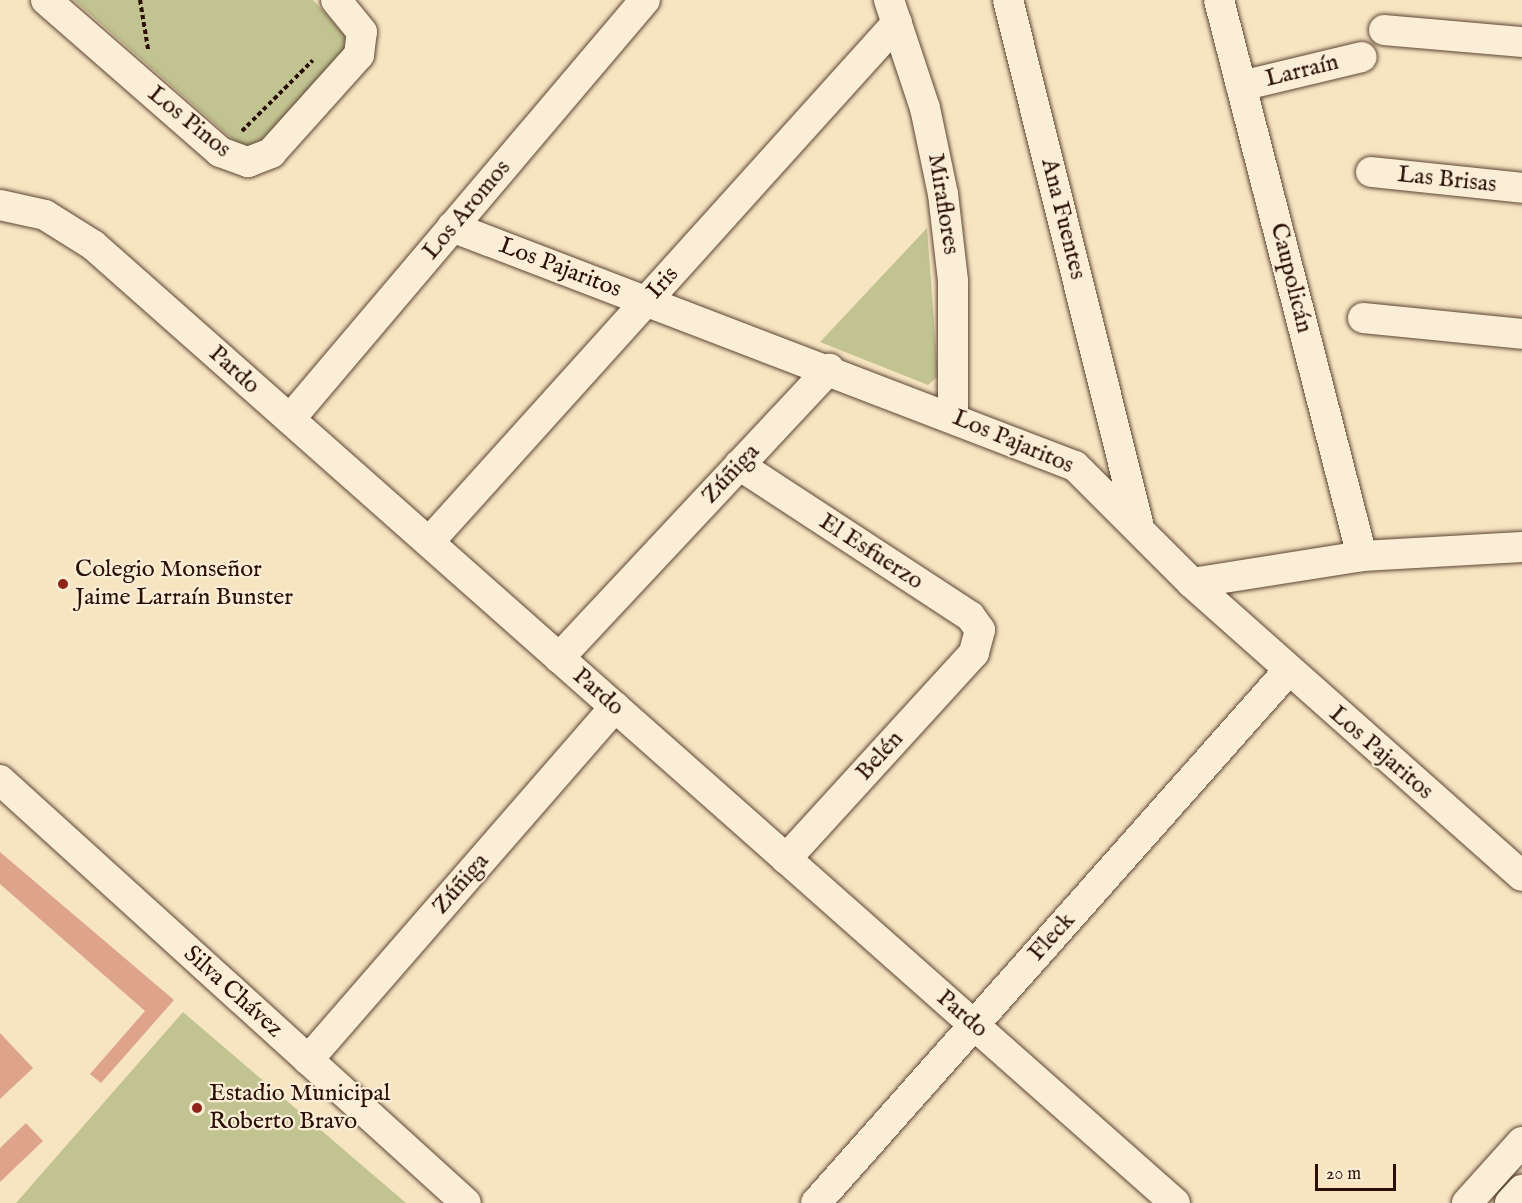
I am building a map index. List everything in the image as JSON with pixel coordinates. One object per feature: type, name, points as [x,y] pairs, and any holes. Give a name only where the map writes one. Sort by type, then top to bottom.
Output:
[{"type":"street","name":"Los Pinos","points":[[46,0],[220,152],[248,162],[271,153],[355,62],[362,32],[336,0]]},
{"type":"street","name":"Ana Fuentes","points":[[1008,0],[1138,523]]},
{"type":"street","name":"Caupolicán","points":[[1219,0],[1362,556]]},
{"type":"street","name":"Los Aromos","points":[[290,419],[642,1]]},
{"type":"street","name":"Iris","points":[[429,542],[648,300],[893,12]]},
{"type":"street","name":"Miraflores","points":[[893,12],[925,108],[943,194],[953,281],[953,415]]},
{"type":"street","points":[[1384,30],[1522,42]]},
{"type":"street","name":"Larraín","points":[[1241,86],[1362,57]]},
{"type":"street","name":"Las Brisas","points":[[1371,172],[1522,188]]},
{"type":"street","name":"Pardo","points":[[2,208],[45,215],[78,233],[1175,1203]]},
{"type":"street","name":"Los Pajaritos","points":[[452,227],[1057,456],[1091,478],[1138,523],[1192,583],[1288,671],[1522,876]]},
{"type":"street","points":[[1363,318],[1522,334]]},
{"type":"street","name":"Zúñiga","points":[[559,658],[829,369]]},
{"type":"street","points":[[1091,478],[1118,438]]},
{"type":"street","name":"El Esfuerzo","points":[[739,465],[969,616],[980,630],[974,653]]},
{"type":"street","points":[[1192,583],[1362,556],[1522,547]]},
{"type":"street","name":"Belén","points":[[786,859],[974,653]]},
{"type":"street","name":"Fleck","points":[[816,1203],[1288,671]]},
{"type":"street","name":"Zúñiga","points":[[308,1060],[615,707]]},
{"type":"street","name":"Silva Chávez","points":[[1,782],[466,1203]]},
{"type":"street","points":[[1467,1203],[1522,1142]]},
{"type":"street","points":[[1510,1203],[1522,1190]]},
{"type":"path","points":[[140,0],[147,49],[156,56]]},
{"type":"path","points":[[220,152],[322,51]]},
{"type":"path","points":[[234,123],[243,130]]},
{"type":"green space","points":[[74,0],[313,0],[344,34],[348,54],[257,150],[238,144]]},
{"type":"green space","points":[[927,228],[938,376],[928,385],[820,342]]},
{"type":"green space","name":"Estadio Municipal Roberto Bravo","points":[[183,1012],[406,1203],[16,1203]]},
{"type":"building","points":[[0,852],[174,1000],[101,1083],[90,1074],[145,1011],[0,884]]},
{"type":"building","points":[[0,1033],[33,1068],[0,1099]]},
{"type":"building","points":[[26,1123],[43,1141],[0,1182],[0,1148]]},
{"type":"place","name":"Colegio Monseñor Jaime Larraín Bunster","points":[[63,584]]},
{"type":"place","name":"Estadio Municipal Roberto Bravo","points":[[197,1108]]}]
